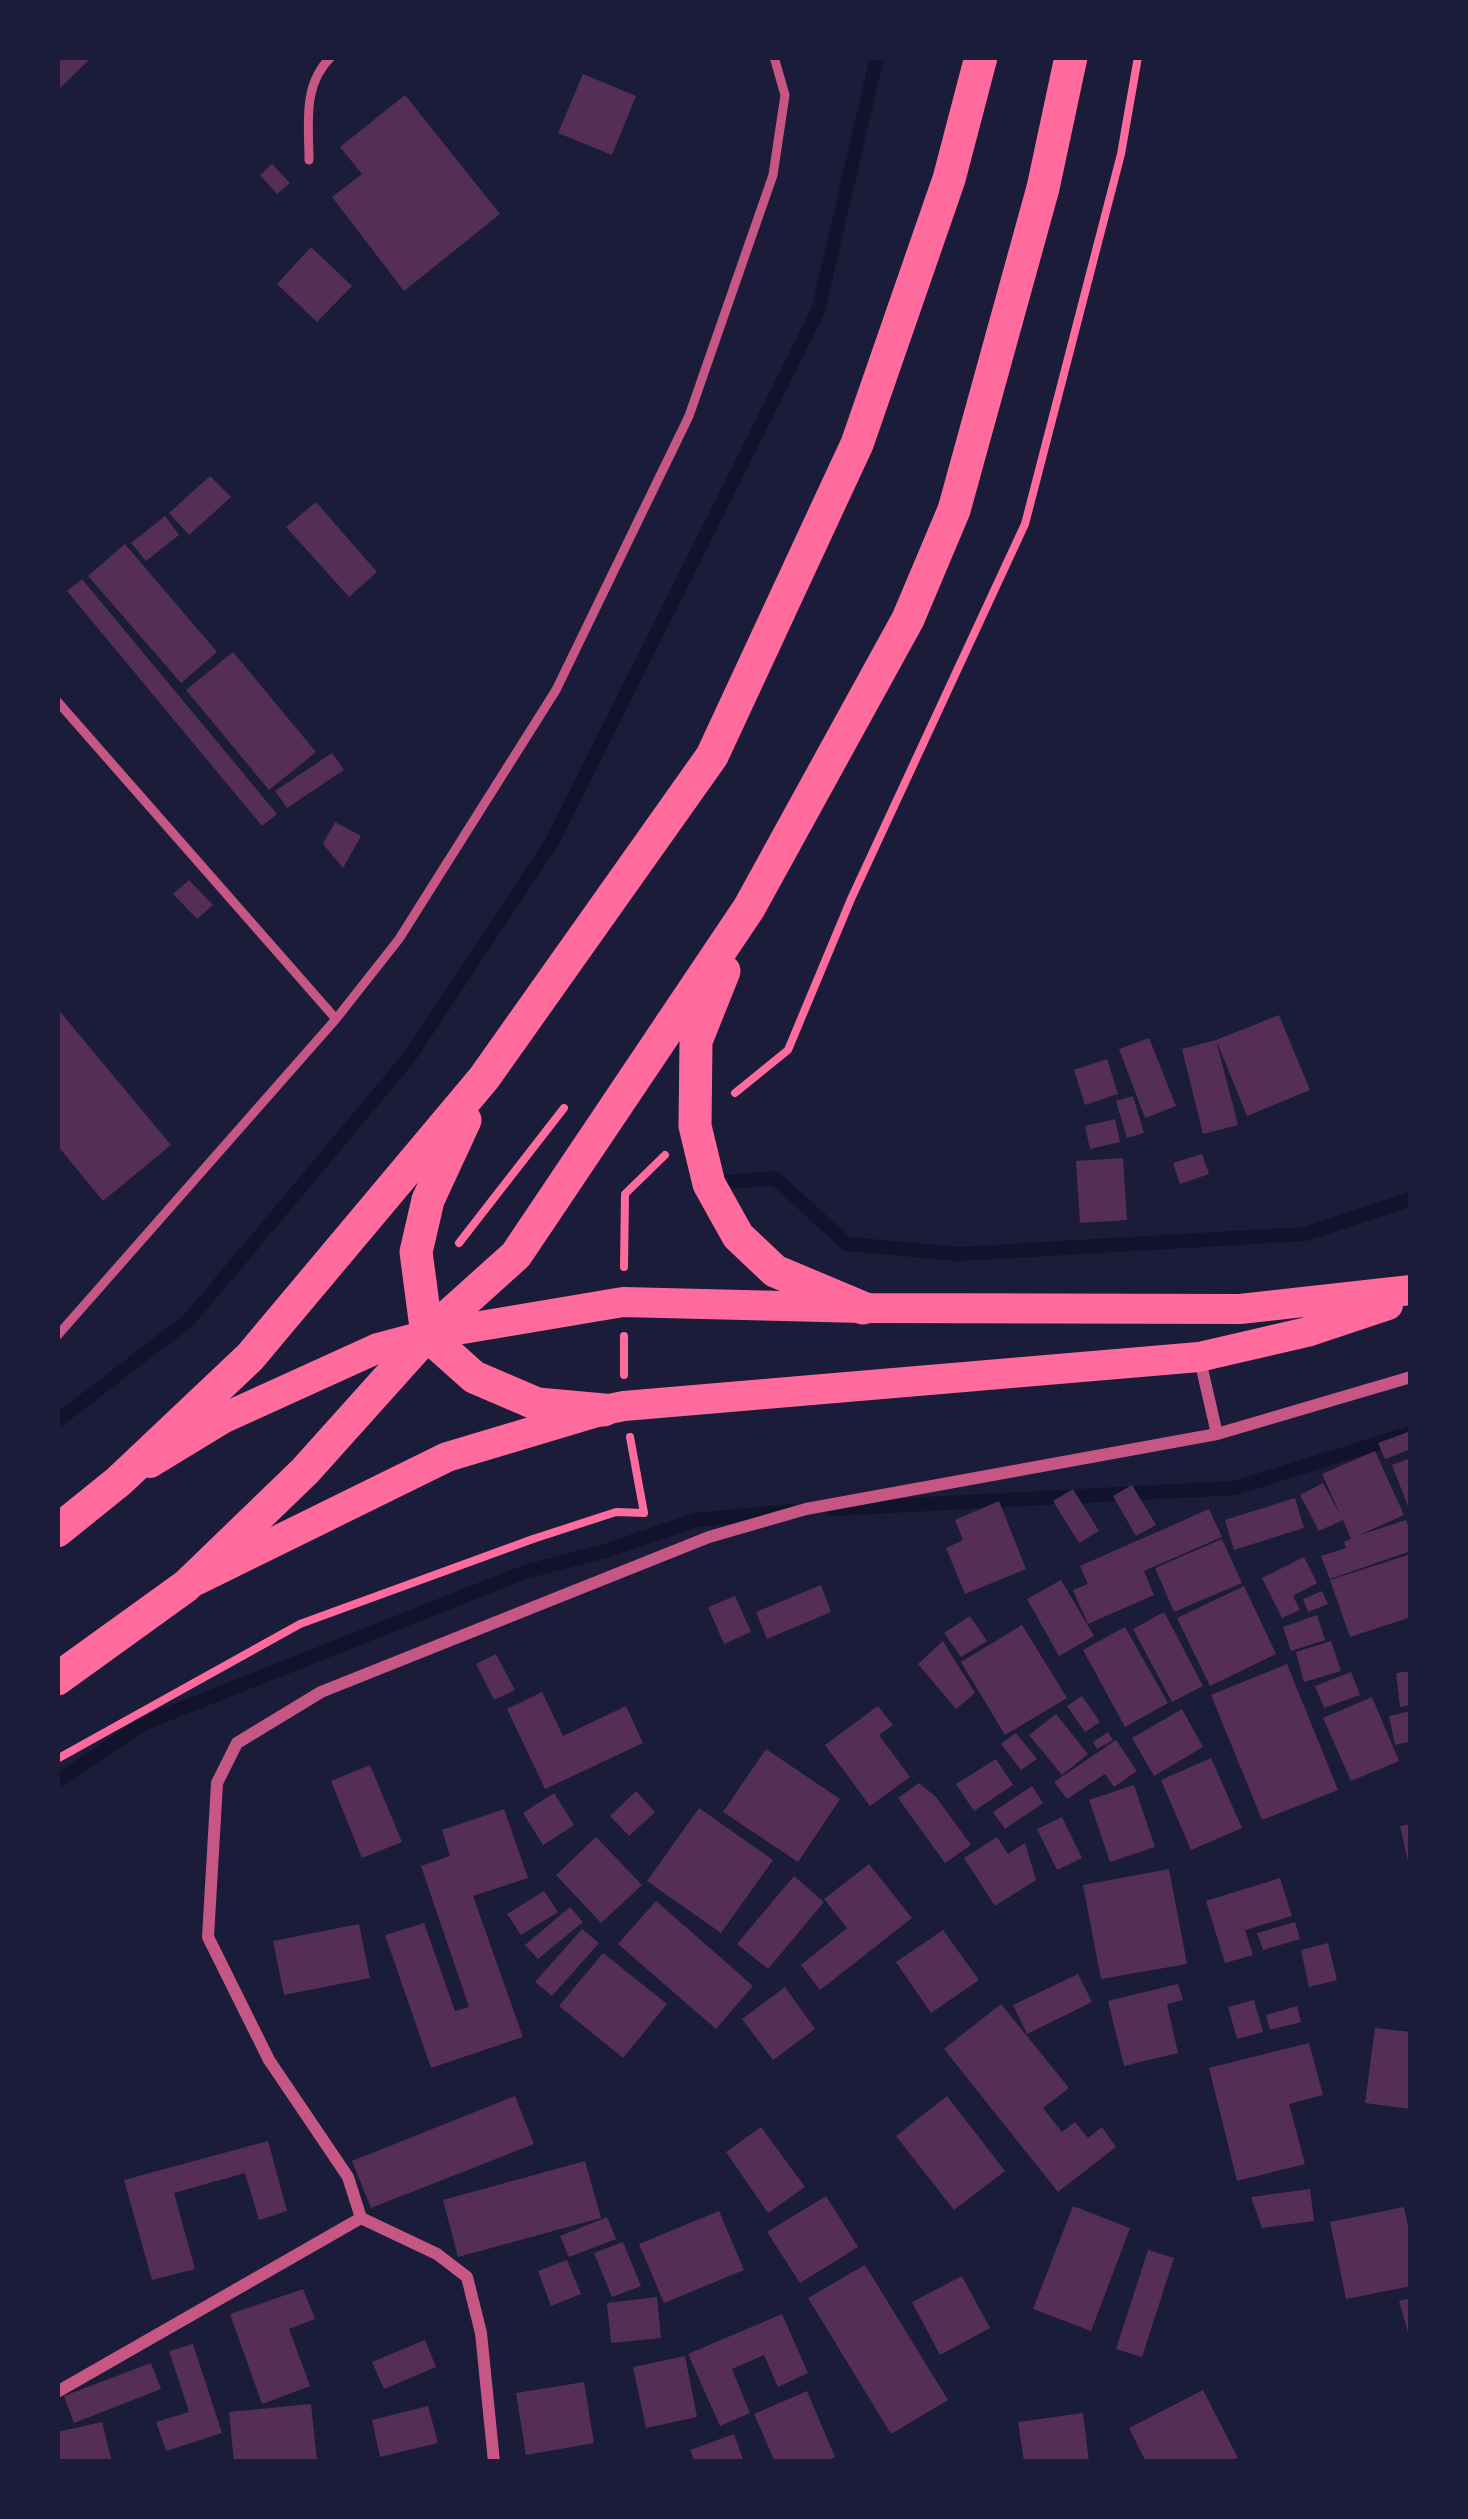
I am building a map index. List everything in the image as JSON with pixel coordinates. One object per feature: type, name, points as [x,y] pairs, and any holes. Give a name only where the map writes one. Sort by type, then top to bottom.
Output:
[{"type":"highway","points":[[57,1531],[119,1481],[250,1357],[484,1078],[712,756],[857,444],[949,179],[981,57]]},
{"type":"highway","points":[[57,1679],[186,1586],[305,1471],[427,1334],[516,1255],[749,908],[908,619],[954,511],[1043,188],[1071,57]]},
{"type":"highway","points":[[749,908],[696,1041],[694,1126],[710,1184],[738,1237],[775,1271],[862,1308]]},
{"type":"highway","points":[[484,1078],[428,1200],[416,1252],[427,1334],[474,1377],[537,1405],[604,1410]]},
{"type":"main road","points":[[119,1481],[224,1418],[378,1348],[427,1334],[623,1302],[1240,1309],[1411,1294]]},
{"type":"main road","points":[[186,1586],[447,1457],[604,1410],[1199,1357],[1307,1332],[1411,1294]]},
{"type":"street","points":[[1199,1357],[1217,1435]]},
{"type":"street","points":[[494,2462],[481,2332],[467,2277],[437,2254],[362,2218],[348,2177],[269,2060],[208,1937],[217,1783],[237,1743],[320,1691],[709,1537],[806,1509],[1217,1435],[1411,1377]]},
{"type":"street","points":[[57,2392],[362,2218]]},
{"type":"lane","points":[[309,160],[309,94],[321,66],[331,57]]},
{"type":"lane","points":[[57,1336],[336,1019],[399,939],[556,690],[689,416],[773,175],[784,95],[774,57]]},
{"type":"lane","points":[[57,701],[336,1019]]},
{"type":"building","points":[[57,57],[92,57],[57,91]]},
{"type":"building","points":[[583,74],[636,96],[612,155],[558,133]]},
{"type":"building","points":[[405,95],[500,214],[404,291],[332,197],[362,174],[340,147]]},
{"type":"building","points":[[272,164],[290,183],[277,194],[260,175]]},
{"type":"building","points":[[311,247],[352,286],[317,322],[277,284]]},
{"type":"building","points":[[210,476],[231,497],[189,535],[169,513]]},
{"type":"building","points":[[316,502],[377,572],[349,597],[286,527]]},
{"type":"building","points":[[165,516],[179,535],[146,561],[131,543]]},
{"type":"building","points":[[125,544],[217,652],[181,683],[88,576]]},
{"type":"building","points":[[82,579],[277,814],[262,826],[67,591]]},
{"type":"building","points":[[233,652],[316,752],[269,790],[186,690]]},
{"type":"building","points":[[332,753],[344,770],[287,808],[275,791]]},
{"type":"building","points":[[335,822],[361,836],[343,868],[323,844]]},
{"type":"building","points":[[189,880],[213,905],[197,919],[173,894]]},
{"type":"building","points":[[57,1008],[171,1145],[103,1201],[57,1145]]},
{"type":"building","points":[[1279,1015],[1310,1090],[1247,1116],[1216,1040]]},
{"type":"building","points":[[1149,1038],[1176,1106],[1145,1118],[1119,1049]]},
{"type":"building","points":[[1216,1040],[1238,1125],[1203,1134],[1182,1049]]},
{"type":"building","points":[[1107,1059],[1118,1094],[1085,1105],[1074,1070]]},
{"type":"building","points":[[1133,1096],[1144,1133],[1127,1138],[1116,1101]]},
{"type":"building","points":[[1115,1119],[1120,1142],[1090,1149],[1085,1126]]},
{"type":"building","points":[[1202,1154],[1209,1174],[1180,1184],[1173,1163]]},
{"type":"building","points":[[1123,1158],[1127,1220],[1080,1223],[1076,1161]]},
{"type":"building","points":[[1411,1431],[1411,1449],[1385,1459],[1378,1443]]},
{"type":"building","points":[[1375,1451],[1404,1515],[1357,1536],[1406,1520],[1411,1551],[1330,1579],[1321,1556],[1346,1548],[1344,1542],[1351,1539],[1343,1520],[1319,1531],[1300,1495],[1323,1483],[1341,1516],[1322,1474]]},
{"type":"building","points":[[1411,1458],[1411,1514],[1392,1465]]},
{"type":"building","points":[[1132,1485],[1156,1525],[1136,1536],[1113,1496]]},
{"type":"building","points":[[1073,1489],[1099,1531],[1079,1543],[1053,1501]]},
{"type":"building","points":[[1295,1498],[1304,1528],[1234,1550],[1225,1520]]},
{"type":"building","points":[[999,1501],[1026,1569],[965,1594],[946,1548],[963,1540],[955,1520]]},
{"type":"building","points":[[1209,1509],[1222,1537],[1144,1571],[1154,1595],[1088,1624],[1073,1590],[1088,1584],[1080,1566]]},
{"type":"building","points":[[1222,1539],[1242,1583],[1174,1612],[1155,1568]]},
{"type":"building","points":[[1411,1554],[1411,1617],[1350,1637],[1330,1580]]},
{"type":"building","points":[[1304,1557],[1317,1583],[1293,1596],[1300,1610],[1282,1618],[1262,1578]]},
{"type":"building","points":[[1061,1580],[1094,1636],[1059,1656],[1027,1599]]},
{"type":"building","points":[[821,1585],[831,1612],[767,1639],[756,1612]]},
{"type":"building","points":[[1244,1586],[1276,1654],[1210,1686],[1177,1618]]},
{"type":"building","points":[[1322,1591],[1328,1604],[1308,1612],[1303,1599]]},
{"type":"building","points":[[735,1596],[751,1632],[724,1644],[708,1607]]},
{"type":"building","points":[[1164,1612],[1203,1686],[1172,1702],[1133,1629]]},
{"type":"building","points":[[1317,1615],[1325,1640],[1291,1651],[1283,1627]]},
{"type":"building","points":[[970,1616],[987,1641],[961,1657],[944,1633]]},
{"type":"building","points":[[1022,1625],[1067,1698],[1005,1735],[961,1662]]},
{"type":"building","points":[[1125,1627],[1168,1703],[1125,1727],[1083,1650]]},
{"type":"building","points":[[943,1641],[975,1693],[956,1709],[918,1664]]},
{"type":"building","points":[[1331,1641],[1341,1671],[1304,1682],[1296,1652]]},
{"type":"building","points":[[496,1654],[515,1690],[494,1700],[476,1664]]},
{"type":"building","points":[[1287,1664],[1338,1790],[1262,1820],[1211,1695]]},
{"type":"building","points":[[1411,1671],[1411,1705],[1400,1707],[1396,1673]]},
{"type":"building","points":[[1351,1672],[1360,1695],[1324,1708],[1315,1686]]},
{"type":"building","points":[[542,1692],[563,1736],[626,1706],[643,1743],[545,1789],[507,1709]]},
{"type":"building","points":[[1082,1696],[1100,1722],[1085,1732],[1067,1706]]},
{"type":"building","points":[[1372,1697],[1399,1761],[1351,1781],[1323,1718]]},
{"type":"building","points":[[878,1706],[893,1725],[879,1735],[910,1777],[870,1806],[825,1745]]},
{"type":"building","points":[[1182,1709],[1203,1747],[1154,1776],[1132,1738]]},
{"type":"building","points":[[1411,1711],[1411,1741],[1395,1745],[1389,1716]]},
{"type":"building","points":[[1056,1714],[1088,1754],[1062,1775],[1029,1735]]},
{"type":"building","points":[[1108,1732],[1113,1740],[1097,1749],[1093,1742]]},
{"type":"building","points":[[1016,1733],[1037,1759],[1021,1770],[1001,1744]]},
{"type":"building","points":[[1116,1740],[1137,1771],[1114,1787],[1105,1774],[1067,1799],[1054,1782]]},
{"type":"building","points":[[766,1749],[840,1799],[798,1862],[723,1812]]},
{"type":"building","points":[[1211,1758],[1242,1828],[1191,1850],[1161,1780]]},
{"type":"building","points":[[996,1759],[1013,1785],[974,1811],[956,1784]]},
{"type":"building","points":[[370,1765],[402,1842],[362,1858],[331,1781]]},
{"type":"building","points":[[919,1783],[936,1797],[971,1845],[945,1863],[898,1798]]},
{"type":"building","points":[[1134,1785],[1155,1847],[1110,1862],[1089,1800]]},
{"type":"building","points":[[1032,1786],[1043,1803],[1005,1829],[993,1812]]},
{"type":"building","points":[[636,1791],[655,1812],[629,1836],[610,1816]]},
{"type":"building","points":[[554,1793],[574,1825],[543,1845],[523,1813]]},
{"type":"building","points":[[699,1808],[773,1860],[721,1933],[647,1881]]},
{"type":"building","points":[[504,1809],[528,1878],[473,1896],[523,2037],[431,2068],[385,1935],[424,1923],[455,2011],[469,2007],[421,1866],[450,1856],[442,1830]]},
{"type":"building","points":[[1062,1817],[1082,1858],[1057,1870],[1037,1829]]},
{"type":"building","points":[[1411,1824],[1411,1866],[1409,1866],[1400,1826]]},
{"type":"building","points":[[596,1837],[642,1885],[601,1923],[556,1875]]},
{"type":"building","points":[[997,1837],[1008,1854],[1025,1843],[1036,1880],[995,1906],[964,1858]]},
{"type":"building","points":[[869,1864],[912,1918],[820,1990],[801,1965],[847,1928],[824,1899]]},
{"type":"building","points":[[1169,1869],[1187,1964],[1101,1979],[1083,1885]]},
{"type":"building","points":[[794,1876],[824,1902],[768,1969],[737,1944]]},
{"type":"building","points":[[1280,1878],[1292,1916],[1245,1930],[1253,1955],[1225,1963],[1206,1901]]},
{"type":"building","points":[[544,1891],[558,1912],[521,1935],[507,1914]]},
{"type":"building","points":[[656,1901],[753,1986],[716,2029],[618,1944]]},
{"type":"building","points":[[570,1907],[583,1922],[538,1959],[525,1945]]},
{"type":"building","points":[[1295,1922],[1300,1939],[1263,1950],[1257,1933]]},
{"type":"building","points":[[359,1924],[370,1978],[284,1995],[273,1941]]},
{"type":"building","points":[[582,1929],[599,1943],[552,1996],[535,1982]]},
{"type":"building","points":[[943,1930],[979,1980],[931,2013],[896,1962]]},
{"type":"building","points":[[1328,1943],[1337,1980],[1309,1987],[1301,1950]]},
{"type":"building","points":[[603,1953],[667,2004],[623,2058],[559,2006]]},
{"type":"building","points":[[1078,1974],[1092,2002],[1027,2034],[1013,2005]]},
{"type":"building","points":[[1178,1984],[1183,2000],[1167,2004],[1178,2053],[1124,2066],[1108,2001]]},
{"type":"building","points":[[785,1987],[815,2029],[773,2060],[742,2019]]},
{"type":"building","points":[[1254,2000],[1263,2032],[1237,2039],[1228,2007]]},
{"type":"building","points":[[1001,2004],[1069,2088],[1043,2108],[1062,2132],[1075,2122],[1088,2138],[1102,2127],[1116,2147],[1058,2192],[944,2049]]},
{"type":"building","points":[[1297,2006],[1301,2022],[1270,2030],[1266,2015]]},
{"type":"building","points":[[1375,2028],[1411,2032],[1411,2109],[1365,2103]]},
{"type":"building","points":[[1309,2043],[1323,2095],[1289,2104],[1305,2164],[1237,2181],[1209,2068]]},
{"type":"building","points":[[515,2096],[534,2144],[371,2208],[352,2161]]},
{"type":"building","points":[[947,2096],[1005,2171],[954,2210],[896,2136]]},
{"type":"building","points":[[761,2127],[805,2187],[768,2213],[726,2152]]},
{"type":"building","points":[[268,2141],[287,2211],[259,2220],[245,2173],[174,2193],[195,2269],[152,2280],[124,2180]]},
{"type":"building","points":[[585,2161],[601,2218],[458,2257],[443,2200]]},
{"type":"building","points":[[1310,2189],[1314,2221],[1262,2228],[1251,2197]]},
{"type":"building","points":[[826,2196],[858,2247],[800,2283],[767,2232]]},
{"type":"building","points":[[1073,2206],[1130,2228],[1091,2331],[1033,2309]]},
{"type":"building","points":[[1404,2207],[1411,2240],[1411,2286],[1346,2299],[1330,2222]]},
{"type":"building","points":[[719,2211],[744,2270],[664,2303],[639,2244]]},
{"type":"building","points":[[607,2217],[616,2239],[569,2257],[560,2236]]},
{"type":"building","points":[[623,2242],[641,2286],[612,2297],[594,2253]]},
{"type":"building","points":[[1148,2250],[1174,2258],[1142,2357],[1116,2349]]},
{"type":"building","points":[[567,2260],[581,2294],[551,2306],[538,2271]]},
{"type":"building","points":[[865,2265],[948,2400],[891,2434],[808,2298]]},
{"type":"building","points":[[962,2276],[990,2328],[940,2355],[912,2302]]},
{"type":"building","points":[[303,2289],[315,2319],[289,2329],[310,2386],[262,2404],[230,2314]]},
{"type":"building","points":[[657,2297],[661,2338],[611,2343],[607,2303]]},
{"type":"building","points":[[1411,2298],[1411,2339],[1410,2339],[1399,2301]]},
{"type":"building","points":[[782,2314],[808,2373],[778,2387],[764,2355],[732,2369],[750,2413],[720,2426],[688,2354]]},
{"type":"building","points":[[425,2340],[436,2367],[384,2389],[372,2362]]},
{"type":"building","points":[[193,2344],[222,2433],[166,2451],[156,2422],[189,2412],[169,2351]]},
{"type":"building","points":[[685,2356],[697,2417],[646,2428],[633,2367]]},
{"type":"building","points":[[151,2363],[161,2389],[74,2423],[64,2396]]},
{"type":"building","points":[[584,2382],[594,2443],[526,2455],[516,2393]]},
{"type":"building","points":[[1203,2390],[1238,2458],[1146,2462],[1129,2428]]},
{"type":"building","points":[[807,2391],[835,2457],[824,2462],[775,2462],[754,2414]]},
{"type":"building","points":[[311,2404],[317,2461],[234,2462],[229,2412]]},
{"type":"building","points":[[428,2406],[438,2443],[380,2457],[372,2420]]},
{"type":"building","points":[[1083,2413],[1089,2462],[1024,2462],[1018,2422]]},
{"type":"building","points":[[102,2422],[112,2462],[57,2462],[57,2432]]},
{"type":"building","points":[[734,2434],[744,2462],[695,2462],[690,2450]]},
{"type":"waterway","points":[[57,1421],[189,1320],[408,1059],[552,842],[818,311],[877,57]]},
{"type":"waterway","points":[[728,1182],[775,1178],[847,1244],[959,1254],[1305,1234],[1411,1199]]},
{"type":"waterway","points":[[831,1509],[1235,1488],[1411,1433]]},
{"type":"waterway","points":[[57,1781],[145,1723],[525,1572],[696,1520],[791,1511]]}]
